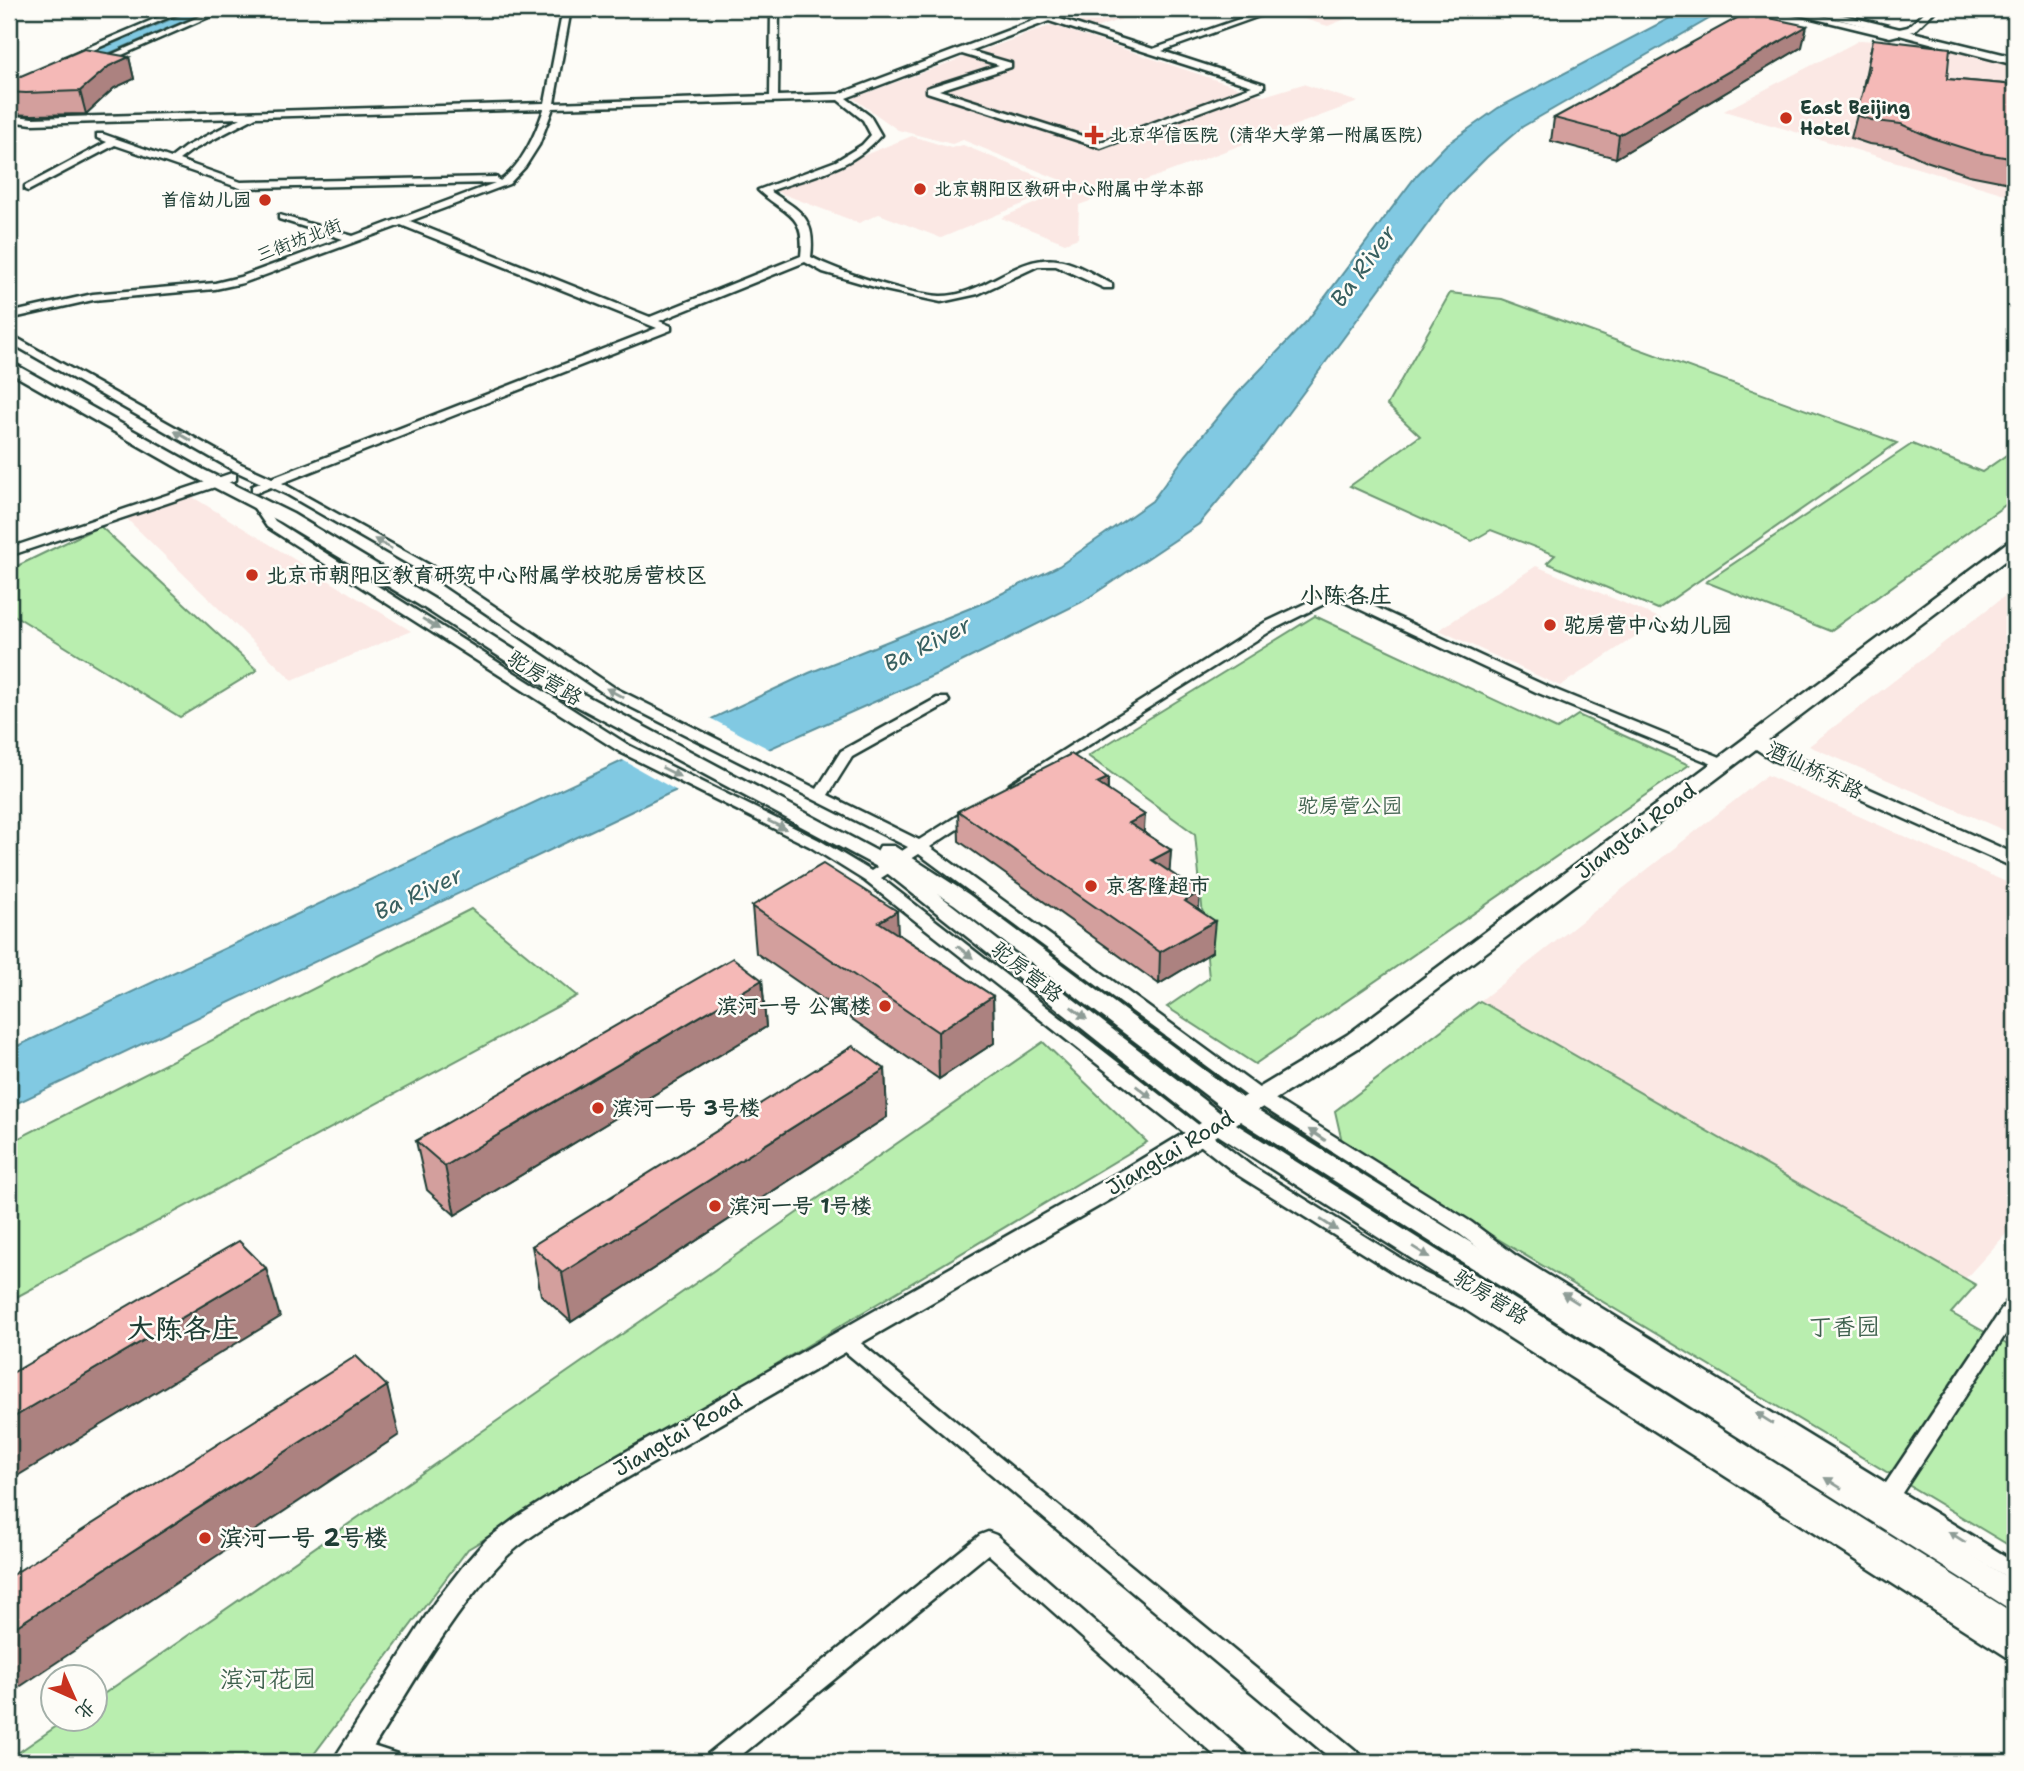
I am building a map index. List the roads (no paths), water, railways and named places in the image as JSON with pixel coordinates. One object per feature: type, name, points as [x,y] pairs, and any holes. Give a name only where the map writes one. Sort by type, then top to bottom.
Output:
[{"type":"main road","points":[[1805,9],[2015,53]]},
{"type":"main road","points":[[1828,9],[2015,61]]},
{"type":"street","points":[[59,61],[184,9]]},
{"type":"street","points":[[89,66],[223,9]]},
{"type":"street","points":[[100,136],[240,185],[506,182],[519,170],[551,105],[567,9]]},
{"type":"street","points":[[774,99],[775,9]]},
{"type":"street","points":[[9,118],[32,121],[839,97],[1049,18],[1054,9]]},
{"type":"street","points":[[1152,52],[1275,9]]},
{"type":"street","points":[[1779,9],[1889,34],[1906,31],[1933,9]]},
{"type":"street","points":[[964,52],[1008,65],[930,90],[1101,145],[1261,86],[1049,18]]},
{"type":"street","points":[[698,102],[773,86]]},
{"type":"street","points":[[806,258],[809,239],[801,215],[764,190],[831,166],[866,150],[876,135],[867,118],[839,97]]},
{"type":"street","points":[[172,161],[188,149],[256,114]]},
{"type":"street","points":[[28,188],[115,141]]},
{"type":"street","name":"三街坊北街","points":[[9,316],[93,297],[215,286],[243,280],[506,182]]},
{"type":"street","points":[[283,217],[353,239]]},
{"type":"street","points":[[400,221],[667,328],[273,482],[256,495],[271,524],[625,749],[814,843],[896,862],[987,803]]},
{"type":"street","points":[[806,258],[827,270],[889,288],[941,299],[974,292],[1036,263],[1058,263],[1108,286]]},
{"type":"street","points":[[652,320],[806,258]]},
{"type":"street","points":[[9,338],[237,467],[273,482],[446,580],[610,691],[677,723],[750,778],[820,796],[896,862],[1230,1117],[1244,1170],[1417,1278],[1470,1303],[2015,1650]]},
{"type":"street","name":"驼房营路","points":[[9,353],[223,480]]},
{"type":"street","name":"驼房营路","points":[[9,366],[256,495],[578,699],[750,778],[896,862],[1230,1117],[2015,1629]]},
{"type":"street","points":[[9,552],[223,480]]},
{"type":"street","name":"Jiangtai Road","points":[[351,1756],[445,1611],[496,1549],[527,1525],[584,1489],[1230,1117],[1355,1040],[2015,545]]},
{"type":"street","points":[[1009,789],[1269,626],[1336,593],[1541,689],[1726,764]]},
{"type":"street","points":[[820,796],[846,754],[942,701]]},
{"type":"street","name":"酒仙桥东路","points":[[1756,741],[1792,750],[2015,849]]},
{"type":"street","name":"酒仙桥东路","points":[[1756,741],[1780,756],[2015,862]]},
{"type":"street","name":"驼房营路","points":[[1230,1117],[1307,1154],[1883,1503],[2015,1598]]},
{"type":"street","points":[[2015,1305],[1883,1503],[2015,1573]]},
{"type":"street","points":[[845,1340],[1352,1762]]},
{"type":"street","points":[[716,1762],[988,1541],[1238,1762]]},
{"type":"street","points":[[351,1756],[389,1762]]},
{"type":"water","points":[[195,9],[213,9],[9,96],[9,87]]},
{"type":"water","name":"Ba River","points":[[1687,9],[1726,9],[1522,127],[1487,157],[1449,195],[1263,447],[1199,524],[1082,602],[939,673],[668,794],[9,1107],[9,1050],[809,673],[978,605],[1059,566],[1152,501],[1237,394],[1307,321],[1416,176],[1446,145],[1498,108]]},
{"type":"place","name":"East Beijing Hotel","points":[[1786,118]]},
{"type":"place","name":"北京华信医院（清华大学第一附属医院）","points":[[1094,135]]},
{"type":"place","name":"北京朝阳区教研中心附属中学本部","points":[[920,189]]},
{"type":"place","name":"首信幼儿园","points":[[265,200]]},
{"type":"place","name":"北京市朝阳区教育研究中心附属学校驼房营校区","points":[[252,575]]},
{"type":"place","name":"驼房营中心幼儿园","points":[[1550,625]]},
{"type":"place","name":"京客隆超市","points":[[1091,886]]},
{"type":"place","name":"滨河一号 公寓楼","points":[[885,1006]]},
{"type":"place","name":"滨河一号 3号楼","points":[[598,1108]]},
{"type":"place","name":"滨河一号 1号楼","points":[[715,1206]]},
{"type":"place","name":"滨河一号 2号楼","points":[[205,1538]]},
{"type":"district","name":"小陈各庄","points":[[1346,595]]},
{"type":"district","name":"大陈各庄","points":[[183,1328]]},
{"type":"park label","name":"驼房营公园","points":[[1350,806]]},
{"type":"park label","name":"丁香园","points":[[1844,1327]]},
{"type":"park label","name":"滨河花园","points":[[268,1679]]}]
